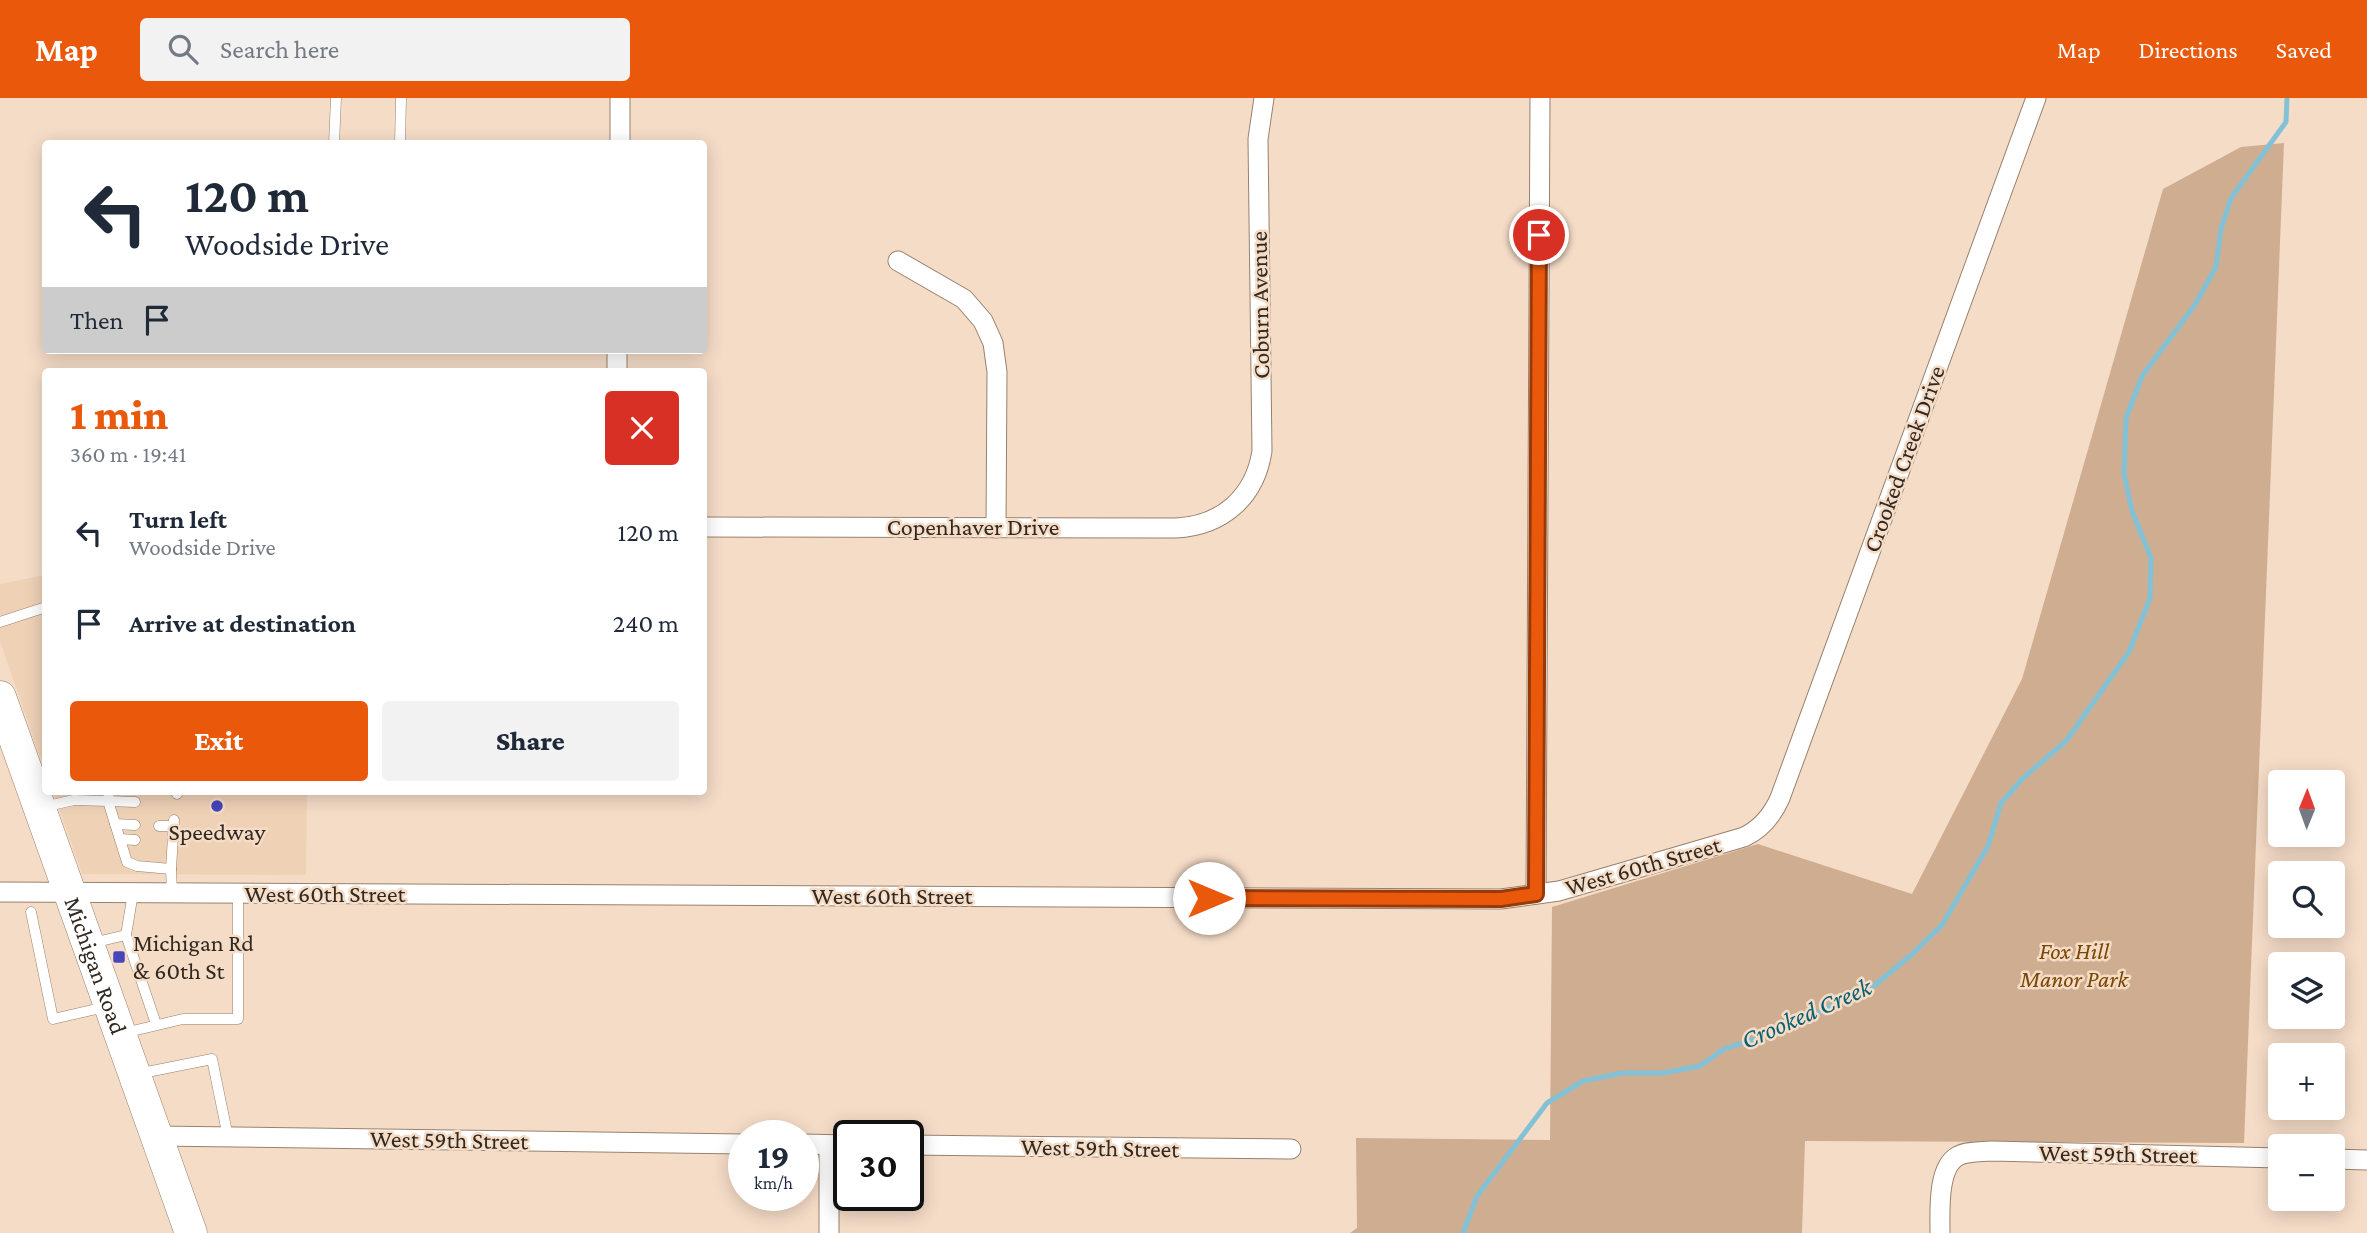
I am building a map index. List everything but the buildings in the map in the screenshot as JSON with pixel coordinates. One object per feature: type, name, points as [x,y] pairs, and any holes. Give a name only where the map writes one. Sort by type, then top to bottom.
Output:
[{"type":"main road","name":"Michigan Road","points":[[0,697],[191,1233]]},
{"type":"street","points":[[620,98],[620,140]]},
{"type":"street","name":"Coburn Avenue","points":[[1236,505],[1254,480],[1262,451],[1258,139],[1264,98]]},
{"type":"street","points":[[1536,894],[1540,98]]},
{"type":"street","name":"Crooked Creek Drive","points":[[1768,818],[1775,809],[1784,785],[2036,98]]},
{"type":"street","points":[[898,261],[964,299],[983,321],[993,343],[998,372],[996,527]]},
{"type":"street","name":"Copenhaver Drive","points":[[707,527],[1193,527],[1212,521],[1236,505]]},
{"type":"street","name":"West 60th Street","points":[[0,892],[1501,899],[1578,886],[1744,837],[1759,828],[1768,818]]},
{"type":"street","name":"West 59th Street","points":[[155,1136],[728,1144]]},
{"type":"street","name":"West 59th Street","points":[[924,1146],[1291,1149]]},
{"type":"street","name":"West 59th Street","points":[[1940,1233],[1944,1174],[1957,1156],[1991,1152],[2268,1158]]},
{"type":"street","points":[[2345,1159],[2367,1160]]},
{"type":"street","points":[[829,1233],[833,1198]]},
{"type":"lane","points":[[334,140],[336,98]]},
{"type":"lane","points":[[400,140],[401,98]]},
{"type":"lane","points":[[0,622],[42,608]]},
{"type":"lane","points":[[39,808],[108,796],[135,802]]},
{"type":"lane","points":[[108,796],[127,862],[137,866],[171,869]]},
{"type":"lane","points":[[159,826],[174,823],[172,893]]},
{"type":"lane","points":[[115,824],[135,825]]},
{"type":"lane","points":[[120,839],[135,840]]},
{"type":"lane","points":[[159,840],[173,842]]},
{"type":"lane","points":[[133,893],[125,935],[156,1024]]},
{"type":"lane","points":[[119,1035],[183,1019],[238,1019],[238,894]]},
{"type":"lane","points":[[31,912],[53,1019],[108,1006]]},
{"type":"lane","points":[[87,944],[125,935]]},
{"type":"lane","points":[[133,1075],[212,1059],[228,1137]]},
{"type":"shaded area","points":[[42,576],[42,762],[0,641],[0,584]]},
{"type":"shaded area","points":[[54,795],[307,795],[306,875],[82,874]]},
{"type":"green space","name":"Fox Hill Manor Park","points":[[2284,143],[2244,1143],[1805,1141],[1802,1233],[1350,1233],[1357,1228],[1356,1138],[1550,1140],[1552,907],[1758,844],[1912,894],[2022,679],[2163,189],[2241,147]]},
{"type":"waterway","name":"Crooked Creek","points":[[1463,1233],[1477,1196],[1547,1103],[1583,1081],[1622,1073],[1663,1073],[1700,1066],[1724,1049],[1786,1028],[1875,985],[1942,925],[1988,846],[2001,803],[2023,778],[2066,741],[2129,652],[2150,598],[2151,558],[2132,511],[2124,474],[2126,418],[2142,376],[2194,306],[2216,267],[2221,229],[2231,198],[2286,122],[2287,98]]},
{"type":"place","name":"Speedway","points":[[217,806]]},
{"type":"place","name":"Michigan Rd & 60th St","points":[[119,957]]},
{"type":"route","points":[[1209,898],[1501,899],[1536,894],[1539,235]]}]
